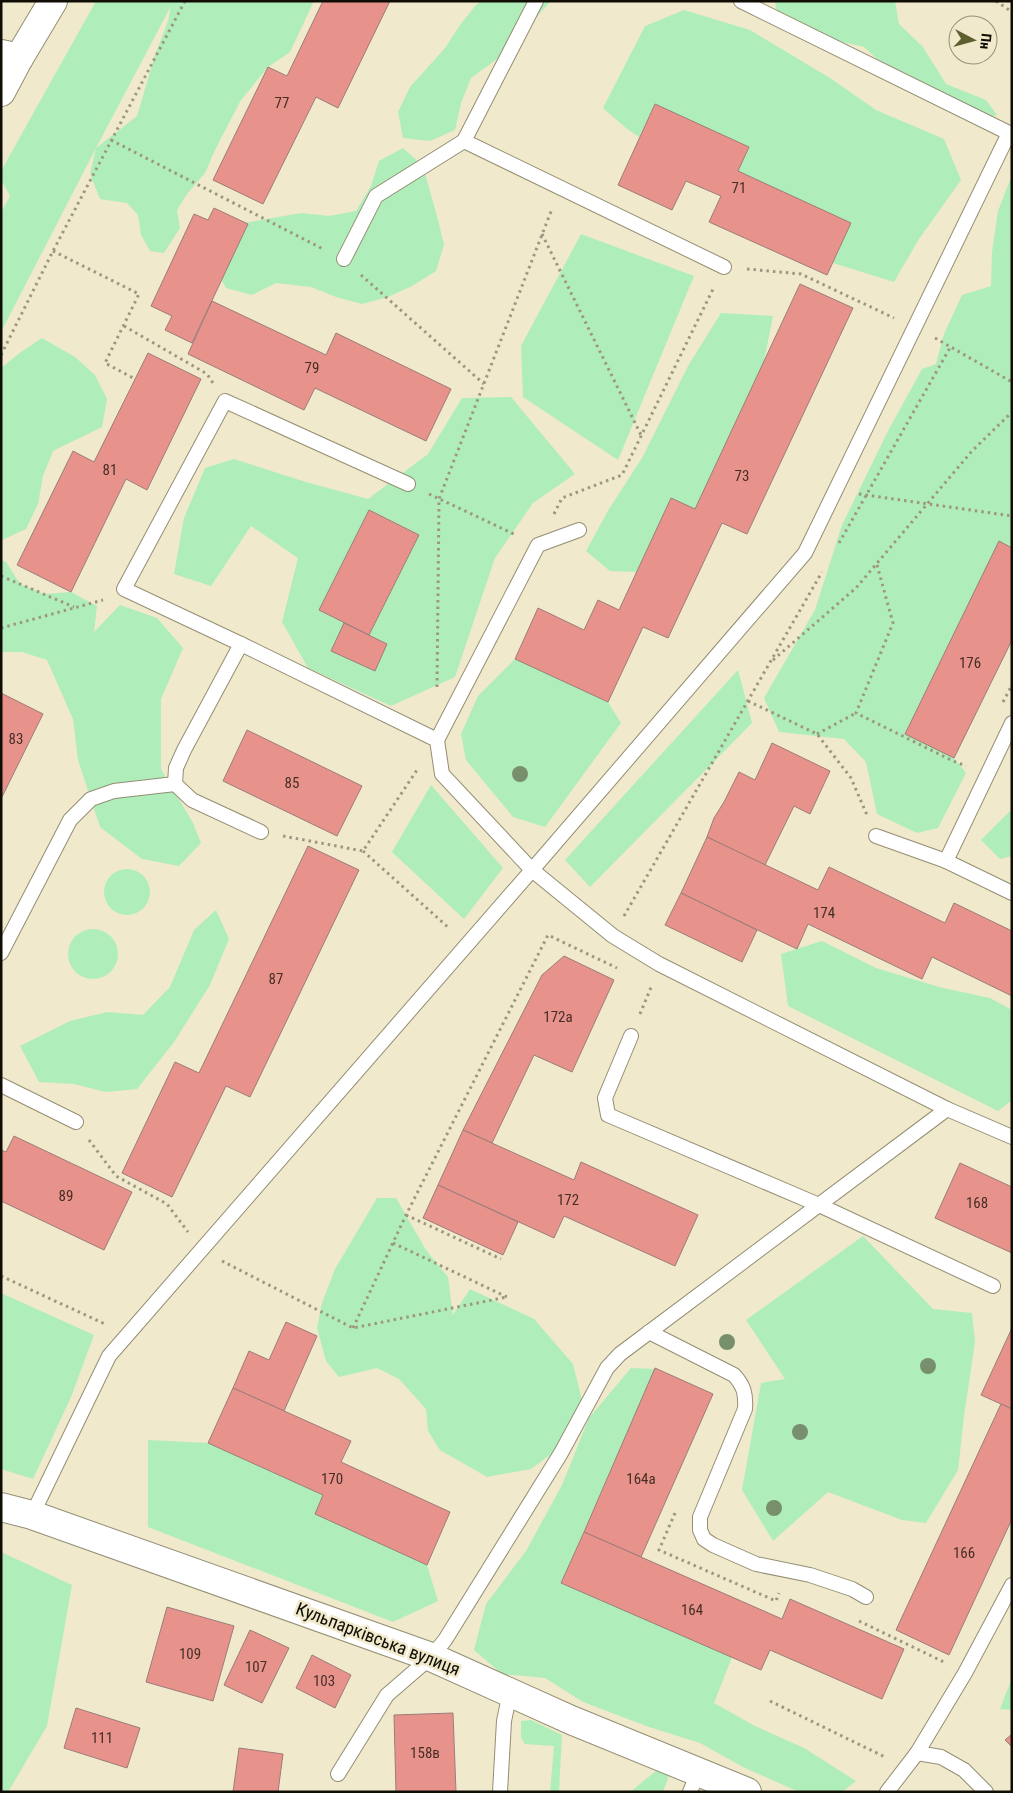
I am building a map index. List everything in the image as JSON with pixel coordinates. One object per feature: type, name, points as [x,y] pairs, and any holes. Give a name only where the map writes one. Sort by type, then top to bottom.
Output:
[{"type":"street","points":[[1,92],[10,56],[53,1]]},
{"type":"street","name":"Кульпарківська вулиця","points":[[1,1507],[32,1515],[432,1656],[571,1720],[694,1782],[747,1792]]},
{"type":"lane","points":[[344,260],[376,196],[464,141],[536,1]]},
{"type":"lane","points":[[32,1515],[109,1356],[805,553],[1010,133],[741,1]]},
{"type":"lane","points":[[464,141],[724,266]]},
{"type":"lane","points":[[408,484],[225,401],[124,589],[437,740]]},
{"type":"lane","points":[[579,530],[538,545],[437,740],[442,774],[532,870],[612,936],[659,964],[947,1109],[1012,1137]]},
{"type":"lane","points":[[175,784],[176,768],[184,750],[241,644]]},
{"type":"lane","points":[[946,861],[1012,723]]},
{"type":"lane","points":[[1,953],[70,820],[91,799],[114,790],[175,784],[192,800],[261,832]]},
{"type":"lane","points":[[876,836],[946,861],[1012,893]]},
{"type":"lane","points":[[631,1036],[604,1098],[608,1115],[819,1205],[993,1286]]},
{"type":"lane","points":[[1,1085],[76,1122]]},
{"type":"lane","points":[[338,1774],[387,1695],[432,1656],[446,1640],[561,1453],[607,1368],[620,1354],[947,1109]]},
{"type":"lane","points":[[649,1332],[734,1375],[746,1394],[745,1409],[700,1517],[700,1530],[704,1539],[713,1545],[756,1564],[810,1575],[852,1589],[866,1597]]},
{"type":"lane","points":[[887,1792],[918,1752],[965,1672],[1012,1585]]},
{"type":"lane","points":[[500,1792],[504,1721],[510,1692]]},
{"type":"lane","points":[[918,1752],[941,1757],[964,1770],[986,1792]]},
{"type":"path","points":[[1,355],[53,251],[185,1]]},
{"type":"path","points":[[996,1],[1012,12]]},
{"type":"path","points":[[111,140],[344,260],[484,384]]},
{"type":"path","points":[[437,692],[439,499],[560,188]]},
{"type":"path","points":[[542,234],[641,435]]},
{"type":"path","points":[[53,251],[139,294],[105,363],[135,379]]},
{"type":"path","points":[[408,484],[538,545],[562,498],[622,475],[724,266],[801,274],[951,346],[1012,382]]},
{"type":"path","points":[[124,326],[207,374],[225,401]]},
{"type":"path","points":[[838,545],[951,346]]},
{"type":"path","points":[[770,662],[856,588],[972,451],[1012,412]]},
{"type":"path","points":[[836,490],[1012,516]]},
{"type":"path","points":[[816,734],[856,713],[893,623],[877,565]]},
{"type":"path","points":[[597,964],[823,570]]},
{"type":"path","points":[[1,576],[74,608]]},
{"type":"path","points":[[1,628],[130,592]]},
{"type":"path","points":[[748,701],[816,734],[852,778],[876,836]]},
{"type":"path","points":[[856,713],[953,761],[988,774]]},
{"type":"path","points":[[363,851],[437,740]]},
{"type":"path","points":[[261,832],[363,851],[467,945]]},
{"type":"path","points":[[631,1036],[652,985]]},
{"type":"path","points":[[76,1122],[116,1176],[167,1204],[201,1251],[353,1328],[507,1297],[393,1243]]},
{"type":"path","points":[[353,1328],[406,1215],[501,1259]]},
{"type":"path","points":[[1,1276],[128,1334]]},
{"type":"path","points":[[678,1506],[659,1550],[776,1601],[780,1593]]},
{"type":"path","points":[[853,1618],[965,1672]]},
{"type":"path","points":[[770,1702],[872,1750],[905,1768]]},
{"type":"green space","points":[[96,1],[314,1],[290,52],[268,67],[241,100],[205,173],[187,194],[177,210],[180,228],[164,253],[150,251],[141,235],[138,215],[127,203],[100,199],[90,174],[96,148],[1,332],[1,213],[10,196],[1,179],[1,171]],"holes":[[[171,6],[168,21],[155,55],[137,116],[96,148]]]},
{"type":"green space","points":[[481,1],[551,1],[501,56],[471,78],[461,103],[455,130],[430,141],[403,138],[398,112],[410,87],[445,48],[460,25]]},
{"type":"green space","points":[[775,1],[895,1],[899,24],[923,47],[946,84],[986,100],[997,115],[970,122],[941,102],[902,82],[864,47],[812,35],[778,24]]},
{"type":"green space","points":[[684,10],[750,30],[830,78],[876,110],[944,139],[961,180],[919,239],[894,282],[833,263],[851,223],[738,171],[749,147],[655,104],[639,137],[603,108],[645,26]]},
{"type":"green space","points":[[403,148],[423,166],[438,220],[444,245],[436,271],[412,286],[388,297],[362,304],[336,297],[311,287],[276,283],[252,295],[226,288],[213,264],[244,223],[301,213],[329,216],[356,211],[371,186],[379,161]]},
{"type":"green space","points":[[1012,175],[1012,548],[999,542],[905,733],[954,758],[966,773],[938,828],[917,833],[877,814],[866,762],[844,739],[779,732],[764,698],[815,610],[842,525],[888,431],[922,369],[936,364],[944,334],[962,295],[991,286],[992,252],[998,211]]},
{"type":"green space","points":[[581,234],[694,276],[618,460],[523,397],[521,346]]},
{"type":"green space","points":[[721,313],[773,316],[764,361],[695,509],[671,498],[637,572],[610,571],[586,551],[609,509],[642,458],[688,366]]},
{"type":"green space","points":[[42,338],[75,357],[95,375],[107,399],[102,427],[53,451],[43,476],[38,504],[26,529],[2,540],[1,368]]},
{"type":"green space","points":[[511,397],[575,474],[533,503],[495,558],[455,677],[391,706],[308,668],[282,622],[298,558],[251,526],[211,586],[174,574],[184,518],[205,468],[234,459],[368,499],[428,454],[462,398]]},
{"type":"green space","points":[[1,560],[6,562],[20,584],[44,594],[71,592],[97,606],[94,632],[120,605],[157,618],[183,648],[161,699],[161,769],[193,823],[201,843],[179,866],[142,859],[100,827],[78,760],[73,719],[47,660],[22,652],[1,652]]},
{"type":"green space","points":[[515,659],[608,702],[621,723],[545,827],[513,817],[466,760],[461,734],[478,696]]},
{"type":"green space","points":[[738,670],[752,723],[590,887],[565,860]]},
{"type":"green space","points":[[431,785],[503,868],[464,919],[392,852]]},
{"type":"green space","points":[[1012,809],[1012,856],[1000,859],[981,840]]},
{"type":"green space","points":[[132,869],[144,875],[149,883],[149,901],[144,909],[136,914],[122,915],[110,909],[105,901],[104,887],[110,875],[118,870]]},
{"type":"green space","points":[[216,910],[229,939],[210,985],[174,1042],[137,1089],[106,1092],[74,1084],[39,1082],[20,1046],[70,1021],[107,1012],[143,1015],[170,987],[194,930]]},
{"type":"green space","points":[[93,929],[103,931],[111,936],[116,944],[118,954],[116,964],[111,972],[103,977],[93,979],[83,977],[75,972],[70,964],[68,954],[70,944],[75,936],[83,931]]},
{"type":"green space","points":[[822,941],[876,968],[939,987],[990,998],[1012,1010],[1012,1100],[998,1111],[788,1006],[781,954]]},
{"type":"green space","points":[[377,1198],[396,1198],[426,1250],[448,1277],[453,1315],[470,1289],[534,1319],[573,1364],[582,1400],[554,1452],[531,1469],[487,1477],[440,1450],[428,1431],[426,1409],[399,1379],[377,1368],[339,1377],[326,1361],[317,1328],[322,1303],[335,1269]]},
{"type":"green space","points":[[863,1236],[933,1309],[972,1313],[975,1342],[958,1470],[926,1523],[902,1520],[828,1492],[773,1541],[742,1490],[761,1383],[785,1379],[746,1320]]},
{"type":"green space","points":[[1,1293],[94,1335],[71,1397],[33,1479],[1,1469]]},
{"type":"green space","points":[[631,1368],[655,1369],[561,1583],[732,1657],[714,1703],[755,1726],[804,1748],[856,1781],[842,1792],[799,1792],[743,1767],[700,1743],[649,1727],[583,1702],[545,1678],[502,1674],[474,1650],[486,1604],[526,1551],[562,1485],[589,1418]]},
{"type":"green space","points":[[148,1440],[208,1443],[323,1495],[315,1514],[427,1565],[438,1601],[393,1622],[148,1527]]},
{"type":"green space","points":[[1,1552],[72,1585],[47,1726],[8,1792],[1,1792]]},
{"type":"green space","points":[[1012,1681],[1012,1710],[1000,1709],[1010,1683]]},
{"type":"green space","points":[[531,1720],[562,1735],[559,1792],[550,1792],[554,1746],[525,1744],[521,1738],[521,1721]]},
{"type":"green space","points":[[662,1766],[671,1770],[663,1792],[630,1792]]},
{"type":"building","points":[[323,1],[390,1],[338,108],[316,97],[263,204],[213,180],[268,67],[287,76]]},
{"type":"building","points":[[655,104],[749,147],[738,171],[851,223],[827,275],[709,222],[721,196],[686,181],[672,210],[618,185]]},
{"type":"building","points":[[214,208],[248,224],[192,343],[165,330],[172,316],[151,306],[194,214],[208,220]]},
{"type":"building","points":[[800,284],[853,308],[747,534],[722,523],[668,638],[643,627],[608,702],[515,659],[538,608],[584,630],[598,600],[619,610],[671,498],[695,509]]},
{"type":"building","points":[[212,301],[326,355],[336,333],[451,389],[426,441],[315,388],[304,410],[188,354]]},
{"type":"building","points":[[148,353],[201,379],[147,490],[126,479],[71,592],[17,565],[73,451],[94,462]]},
{"type":"building","points":[[369,510],[419,535],[369,635],[319,610]]},
{"type":"building","points":[[999,541],[1012,548],[1012,640],[954,758],[905,734]]},
{"type":"building","points":[[344,623],[387,644],[375,671],[331,651]]},
{"type":"building","points":[[1,693],[43,714],[1,799]]},
{"type":"building","points":[[247,730],[362,786],[337,836],[223,781]]},
{"type":"building","points":[[772,743],[830,771],[810,814],[794,806],[765,865],[707,837],[714,818],[739,772],[755,780]]},
{"type":"building","points":[[707,837],[818,890],[829,867],[945,923],[954,903],[1012,931],[1012,996],[932,957],[922,979],[808,924],[797,949],[681,893]]},
{"type":"building","points":[[308,846],[359,870],[250,1097],[226,1086],[172,1197],[122,1173],[175,1062],[199,1073]]},
{"type":"building","points":[[681,893],[757,930],[742,962],[665,925]]},
{"type":"building","points":[[564,956],[614,980],[572,1072],[534,1055],[492,1143],[463,1130],[542,975]]},
{"type":"building","points":[[463,1130],[574,1180],[581,1162],[698,1215],[675,1266],[564,1216],[554,1238],[438,1185]]},
{"type":"building","points":[[14,1136],[132,1192],[104,1250],[1,1201],[1,1150],[6,1152]]},
{"type":"building","points":[[960,1163],[1012,1187],[1012,1253],[935,1218]]},
{"type":"building","points":[[438,1185],[518,1222],[503,1255],[423,1218]]},
{"type":"building","points":[[286,1322],[317,1336],[284,1411],[233,1388],[249,1351],[269,1360]]},
{"type":"building","points":[[1012,1328],[1012,1409],[981,1395]]},
{"type":"building","points":[[655,1368],[713,1394],[641,1557],[584,1532]]},
{"type":"building","points":[[233,1388],[351,1441],[341,1462],[450,1512],[427,1565],[315,1514],[323,1495],[208,1443]]},
{"type":"building","points":[[1001,1404],[1012,1409],[1012,1519],[949,1655],[896,1630]]},
{"type":"building","points":[[584,1532],[782,1619],[790,1599],[904,1649],[882,1699],[770,1650],[761,1670],[561,1583]]},
{"type":"building","points":[[167,1607],[234,1626],[213,1701],[146,1682]]},
{"type":"building","points":[[250,1630],[289,1648],[262,1703],[224,1685]]},
{"type":"building","points":[[312,1655],[351,1675],[335,1708],[296,1688]]},
{"type":"building","points":[[76,1708],[140,1728],[127,1768],[64,1748]]},
{"type":"building","points":[[453,1713],[456,1792],[396,1792],[394,1715]]},
{"type":"building","points":[[1012,1734],[1012,1747],[1005,1740]]},
{"type":"building","points":[[239,1748],[283,1754],[278,1792],[233,1792]]}]
